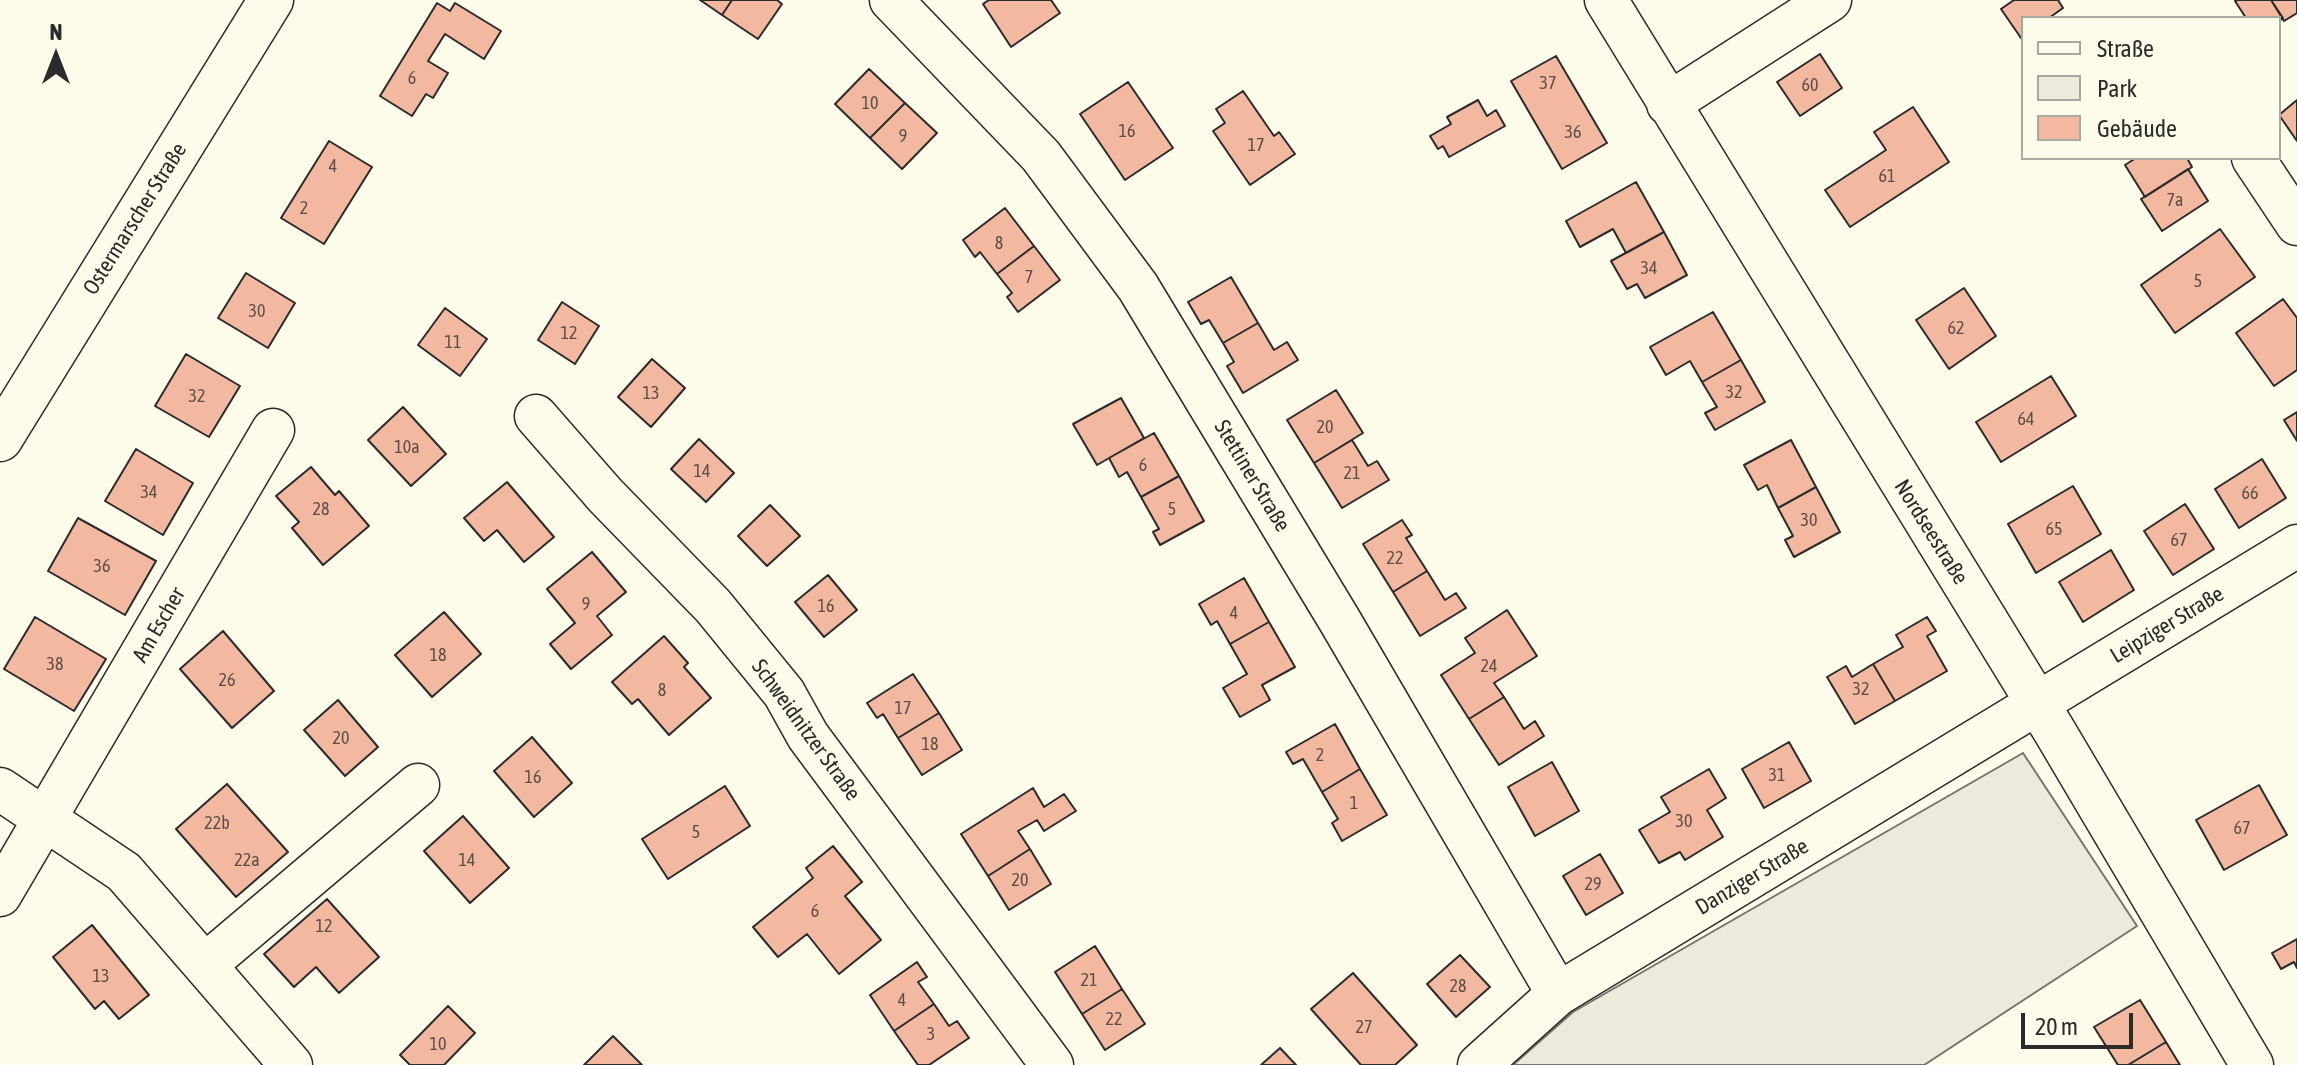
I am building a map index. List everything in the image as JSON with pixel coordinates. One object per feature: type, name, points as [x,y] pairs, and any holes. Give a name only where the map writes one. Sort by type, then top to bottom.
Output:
[{"type":"main road","name":"Ostermarscher Straße","points":[[0,439],[271,0]]},
{"type":"street","name":"Stettiner Straße","points":[[891,0],[1041,156],[1138,287],[1340,621],[1558,994]]},
{"type":"street","name":"Nordseestraße","points":[[1606,0],[2037,704],[2252,1065]]},
{"type":"street","points":[[1668,104],[1830,0]]},
{"type":"street","points":[[2254,160],[2297,224]]},
{"type":"street","name":"Schweidnitzer Straße","points":[[536,416],[605,495],[713,606],[784,693],[808,736],[1052,1065]]},
{"type":"street","name":"Am Escher","points":[[0,895],[273,430]]},
{"type":"street","name":"Leipziger Straße","points":[[2037,704],[2297,546]]},
{"type":"street","name":"Danziger Straße","points":[[1479,1065],[1558,994],[2037,704]]},
{"type":"street","points":[[205,965],[418,785]]},
{"type":"street","points":[[0,789],[124,872],[291,1065]]},
{"type":"green space","points":[[2023,753],[2137,926],[1924,1065],[1513,1065],[1573,1012]]},
{"type":"building","points":[[700,0],[732,0],[722,15]]},
{"type":"building","points":[[732,0],[777,0],[782,4],[758,39],[722,15]]},
{"type":"building","points":[[989,0],[1051,0],[1060,13],[1011,47],[983,4]]},
{"type":"building","points":[[2014,0],[2058,0],[2063,8],[2052,16],[2021,16],[2021,38],[2001,9]]},
{"type":"building","points":[[2271,0],[2283,18],[2245,16],[2235,1]]},
{"type":"building","points":[[2271,0],[2297,0],[2297,13],[2284,21]]},
{"type":"building","points":[[437,3],[450,11],[455,3],[501,31],[484,59],[445,34],[428,61],[448,73],[433,98],[426,94],[412,116],[380,96]]},
{"type":"building","points":[[1820,54],[1842,88],[1800,116],[1777,82]]},
{"type":"building","points":[[1556,56],[1607,143],[1562,169],[1511,81]]},
{"type":"building","points":[[869,69],[905,103],[870,138],[835,104]]},
{"type":"building","points":[[1128,82],[1173,148],[1125,180],[1080,114]]},
{"type":"building","points":[[1243,91],[1274,136],[1279,132],[1295,154],[1250,185],[1213,131],[1225,123],[1216,109]]},
{"type":"building","points":[[1478,100],[1487,116],[1496,110],[1505,126],[1449,157],[1443,146],[1438,149],[1430,136],[1451,124],[1447,117]]},
{"type":"building","points":[[2297,100],[2297,141],[2281,118],[2281,113]]},
{"type":"building","points":[[905,103],[937,133],[902,169],[870,138]]},
{"type":"building","points":[[1913,107],[1949,162],[1850,227],[1825,190],[1886,150],[1874,132]]},
{"type":"building","points":[[329,141],[372,167],[324,244],[281,218]]},
{"type":"building","points":[[2133,160],[2188,160],[2192,167],[2145,197],[2125,165]]},
{"type":"building","points":[[2188,169],[2208,201],[2162,231],[2141,199]]},
{"type":"building","points":[[1636,182],[1664,232],[1626,253],[1613,229],[1580,247],[1566,221]]},
{"type":"building","points":[[1005,208],[1034,246],[997,274],[980,252],[975,257],[963,240]]},
{"type":"building","points":[[2220,229],[2255,277],[2175,333],[2141,285]]},
{"type":"building","points":[[1664,232],[1687,275],[1645,298],[1637,284],[1627,289],[1611,261]]},
{"type":"building","points":[[1034,246],[1060,280],[1018,312],[1007,297],[1012,293],[997,274]]},
{"type":"building","points":[[246,273],[295,303],[268,348],[218,318]]},
{"type":"building","points":[[1231,277],[1258,323],[1223,343],[1209,320],[1201,324],[1188,302]]},
{"type":"building","points":[[1964,288],[1996,336],[1949,369],[1916,320]]},
{"type":"building","points":[[2283,299],[2297,318],[2297,370],[2274,386],[2236,333]]},
{"type":"building","points":[[562,302],[599,326],[575,364],[538,340]]},
{"type":"building","points":[[445,308],[487,339],[460,376],[418,345]]},
{"type":"building","points":[[1713,312],[1741,360],[1702,382],[1690,361],[1666,375],[1650,347]]},
{"type":"building","points":[[1258,323],[1274,350],[1287,342],[1298,360],[1243,393],[1227,366],[1234,362],[1223,343]]},
{"type":"building","points":[[186,354],[240,386],[209,437],[155,406]]},
{"type":"building","points":[[652,359],[685,388],[651,427],[618,397]]},
{"type":"building","points":[[1741,360],[1765,402],[1715,430],[1705,413],[1717,407],[1702,382]]},
{"type":"building","points":[[2051,376],[2076,416],[2001,462],[1976,422]]},
{"type":"building","points":[[1336,390],[1363,433],[1314,463],[1287,420]]},
{"type":"building","points":[[1121,398],[1144,438],[1097,465],[1073,424]]},
{"type":"building","points":[[403,407],[446,454],[411,486],[368,440]]},
{"type":"building","points":[[2297,412],[2297,441],[2284,420]]},
{"type":"building","points":[[1154,433],[1179,476],[1141,497],[1127,472],[1119,477],[1109,458]]},
{"type":"building","points":[[699,439],[734,473],[706,502],[671,469]]},
{"type":"building","points":[[1352,440],[1368,466],[1377,461],[1389,480],[1342,508],[1314,463]]},
{"type":"building","points":[[1791,440],[1816,487],[1778,508],[1767,485],[1758,490],[1744,465]]},
{"type":"building","points":[[136,449],[193,483],[163,535],[105,501]]},
{"type":"building","points":[[2262,459],[2286,498],[2239,528],[2215,489]]},
{"type":"building","points":[[311,467],[335,495],[339,491],[369,526],[323,565],[292,528],[299,522],[276,496]]},
{"type":"building","points":[[1179,476],[1204,521],[1160,545],[1153,532],[1159,529],[1141,497]]},
{"type":"building","points":[[507,482],[554,537],[524,562],[497,530],[484,541],[464,518]]},
{"type":"building","points":[[2073,486],[2101,534],[2036,573],[2008,524]]},
{"type":"building","points":[[1816,487],[1840,532],[1794,557],[1785,540],[1793,536],[1778,508]]},
{"type":"building","points":[[2185,504],[2214,549],[2173,575],[2144,531]]},
{"type":"building","points":[[770,505],[800,536],[767,566],[738,536]]},
{"type":"building","points":[[78,518],[156,561],[125,615],[48,571]]},
{"type":"building","points":[[1402,520],[1412,535],[1406,538],[1427,571],[1393,592],[1363,544]]},
{"type":"building","points":[[2111,550],[2134,590],[2083,622],[2059,582]]},
{"type":"building","points":[[592,552],[626,592],[597,616],[612,635],[571,669],[550,644],[575,623],[547,589]]},
{"type":"building","points":[[1427,571],[1445,600],[1456,593],[1466,608],[1420,636],[1393,592]]},
{"type":"building","points":[[828,575],[857,610],[824,637],[795,602]]},
{"type":"building","points":[[1244,578],[1269,622],[1230,644],[1217,621],[1211,625],[1199,604]]},
{"type":"building","points":[[1507,610],[1537,656],[1494,683],[1504,697],[1469,719],[1441,675],[1475,653],[1465,638]]},
{"type":"building","points":[[444,612],[481,654],[432,697],[395,655]]},
{"type":"building","points":[[35,617],[106,659],[74,711],[4,669]]},
{"type":"building","points":[[1927,617],[1936,631],[1927,636],[1947,671],[1895,701],[1873,664],[1903,647],[1896,635]]},
{"type":"building","points":[[1269,622],[1295,667],[1262,685],[1270,700],[1240,717],[1223,688],[1247,674],[1230,644]]},
{"type":"building","points":[[223,631],[274,691],[232,728],[180,669]]},
{"type":"building","points":[[664,636],[688,663],[684,667],[711,698],[669,735],[638,699],[632,704],[612,682]]},
{"type":"building","points":[[1873,664],[1895,701],[1855,724],[1827,677],[1846,666],[1852,677]]},
{"type":"building","points":[[913,674],[939,713],[898,738],[883,714],[877,718],[867,703]]},
{"type":"building","points":[[1504,697],[1524,729],[1535,721],[1544,736],[1499,765],[1469,719]]},
{"type":"building","points":[[338,700],[378,747],[345,776],[304,730]]},
{"type":"building","points":[[939,713],[962,750],[922,775],[898,738]]},
{"type":"building","points":[[1335,724],[1360,769],[1322,792],[1303,759],[1293,764],[1286,752]]},
{"type":"building","points":[[532,737],[572,783],[534,817],[494,771]]},
{"type":"building","points":[[1789,742],[1811,781],[1764,808],[1742,769]]},
{"type":"building","points":[[1552,762],[1579,811],[1535,836],[1508,787]]},
{"type":"building","points":[[1360,769],[1387,815],[1342,841],[1332,823],[1338,819],[1322,792]]},
{"type":"building","points":[[1709,769],[1726,798],[1707,810],[1723,837],[1685,860],[1680,852],[1659,863],[1639,830],[1670,812],[1661,797]]},
{"type":"building","points":[[227,784],[288,852],[236,897],[176,829]]},
{"type":"building","points":[[2259,785],[2287,835],[2224,870],[2196,820]]},
{"type":"building","points":[[725,786],[750,826],[668,879],[642,839]]},
{"type":"building","points":[[1033,788],[1044,807],[1064,794],[1076,811],[1044,831],[1037,820],[1018,831],[1030,849],[988,876],[961,834]]},
{"type":"building","points":[[463,816],[509,868],[470,903],[424,851]]},
{"type":"building","points":[[833,846],[862,882],[845,896],[881,940],[839,974],[807,934],[778,957],[753,927],[813,878],[806,868]]},
{"type":"building","points":[[1030,849],[1051,884],[1009,910],[988,876]]},
{"type":"building","points":[[1600,854],[1623,893],[1586,915],[1563,876]]},
{"type":"building","points":[[327,899],[379,957],[339,993],[316,967],[294,987],[264,954]]},
{"type":"building","points":[[92,925],[149,995],[119,1019],[104,1001],[95,1009],[53,957]]},
{"type":"building","points":[[2297,939],[2297,968],[2294,962],[2281,969],[2272,953]]},
{"type":"building","points":[[1095,946],[1122,989],[1082,1014],[1055,972]]},
{"type":"building","points":[[1460,955],[1490,987],[1456,1017],[1427,984]]},
{"type":"building","points":[[917,962],[927,977],[918,982],[934,1004],[894,1031],[870,995]]},
{"type":"building","points":[[1353,973],[1417,1045],[1395,1065],[1361,1065],[1311,1009]]},
{"type":"building","points":[[1122,989],[1145,1024],[1105,1050],[1082,1014]]},
{"type":"building","points":[[2140,1000],[2166,1042],[2128,1065],[2118,1065],[2094,1027]]},
{"type":"building","points":[[934,1004],[949,1026],[957,1021],[969,1038],[929,1065],[918,1065],[894,1031]]},
{"type":"building","points":[[448,1006],[475,1033],[444,1065],[410,1065],[400,1055]]},
{"type":"building","points":[[613,1036],[642,1065],[584,1065]]},
{"type":"building","points":[[2166,1042],[2180,1065],[2128,1065]]},
{"type":"building","points":[[1280,1048],[1296,1065],[1261,1065]]}]
